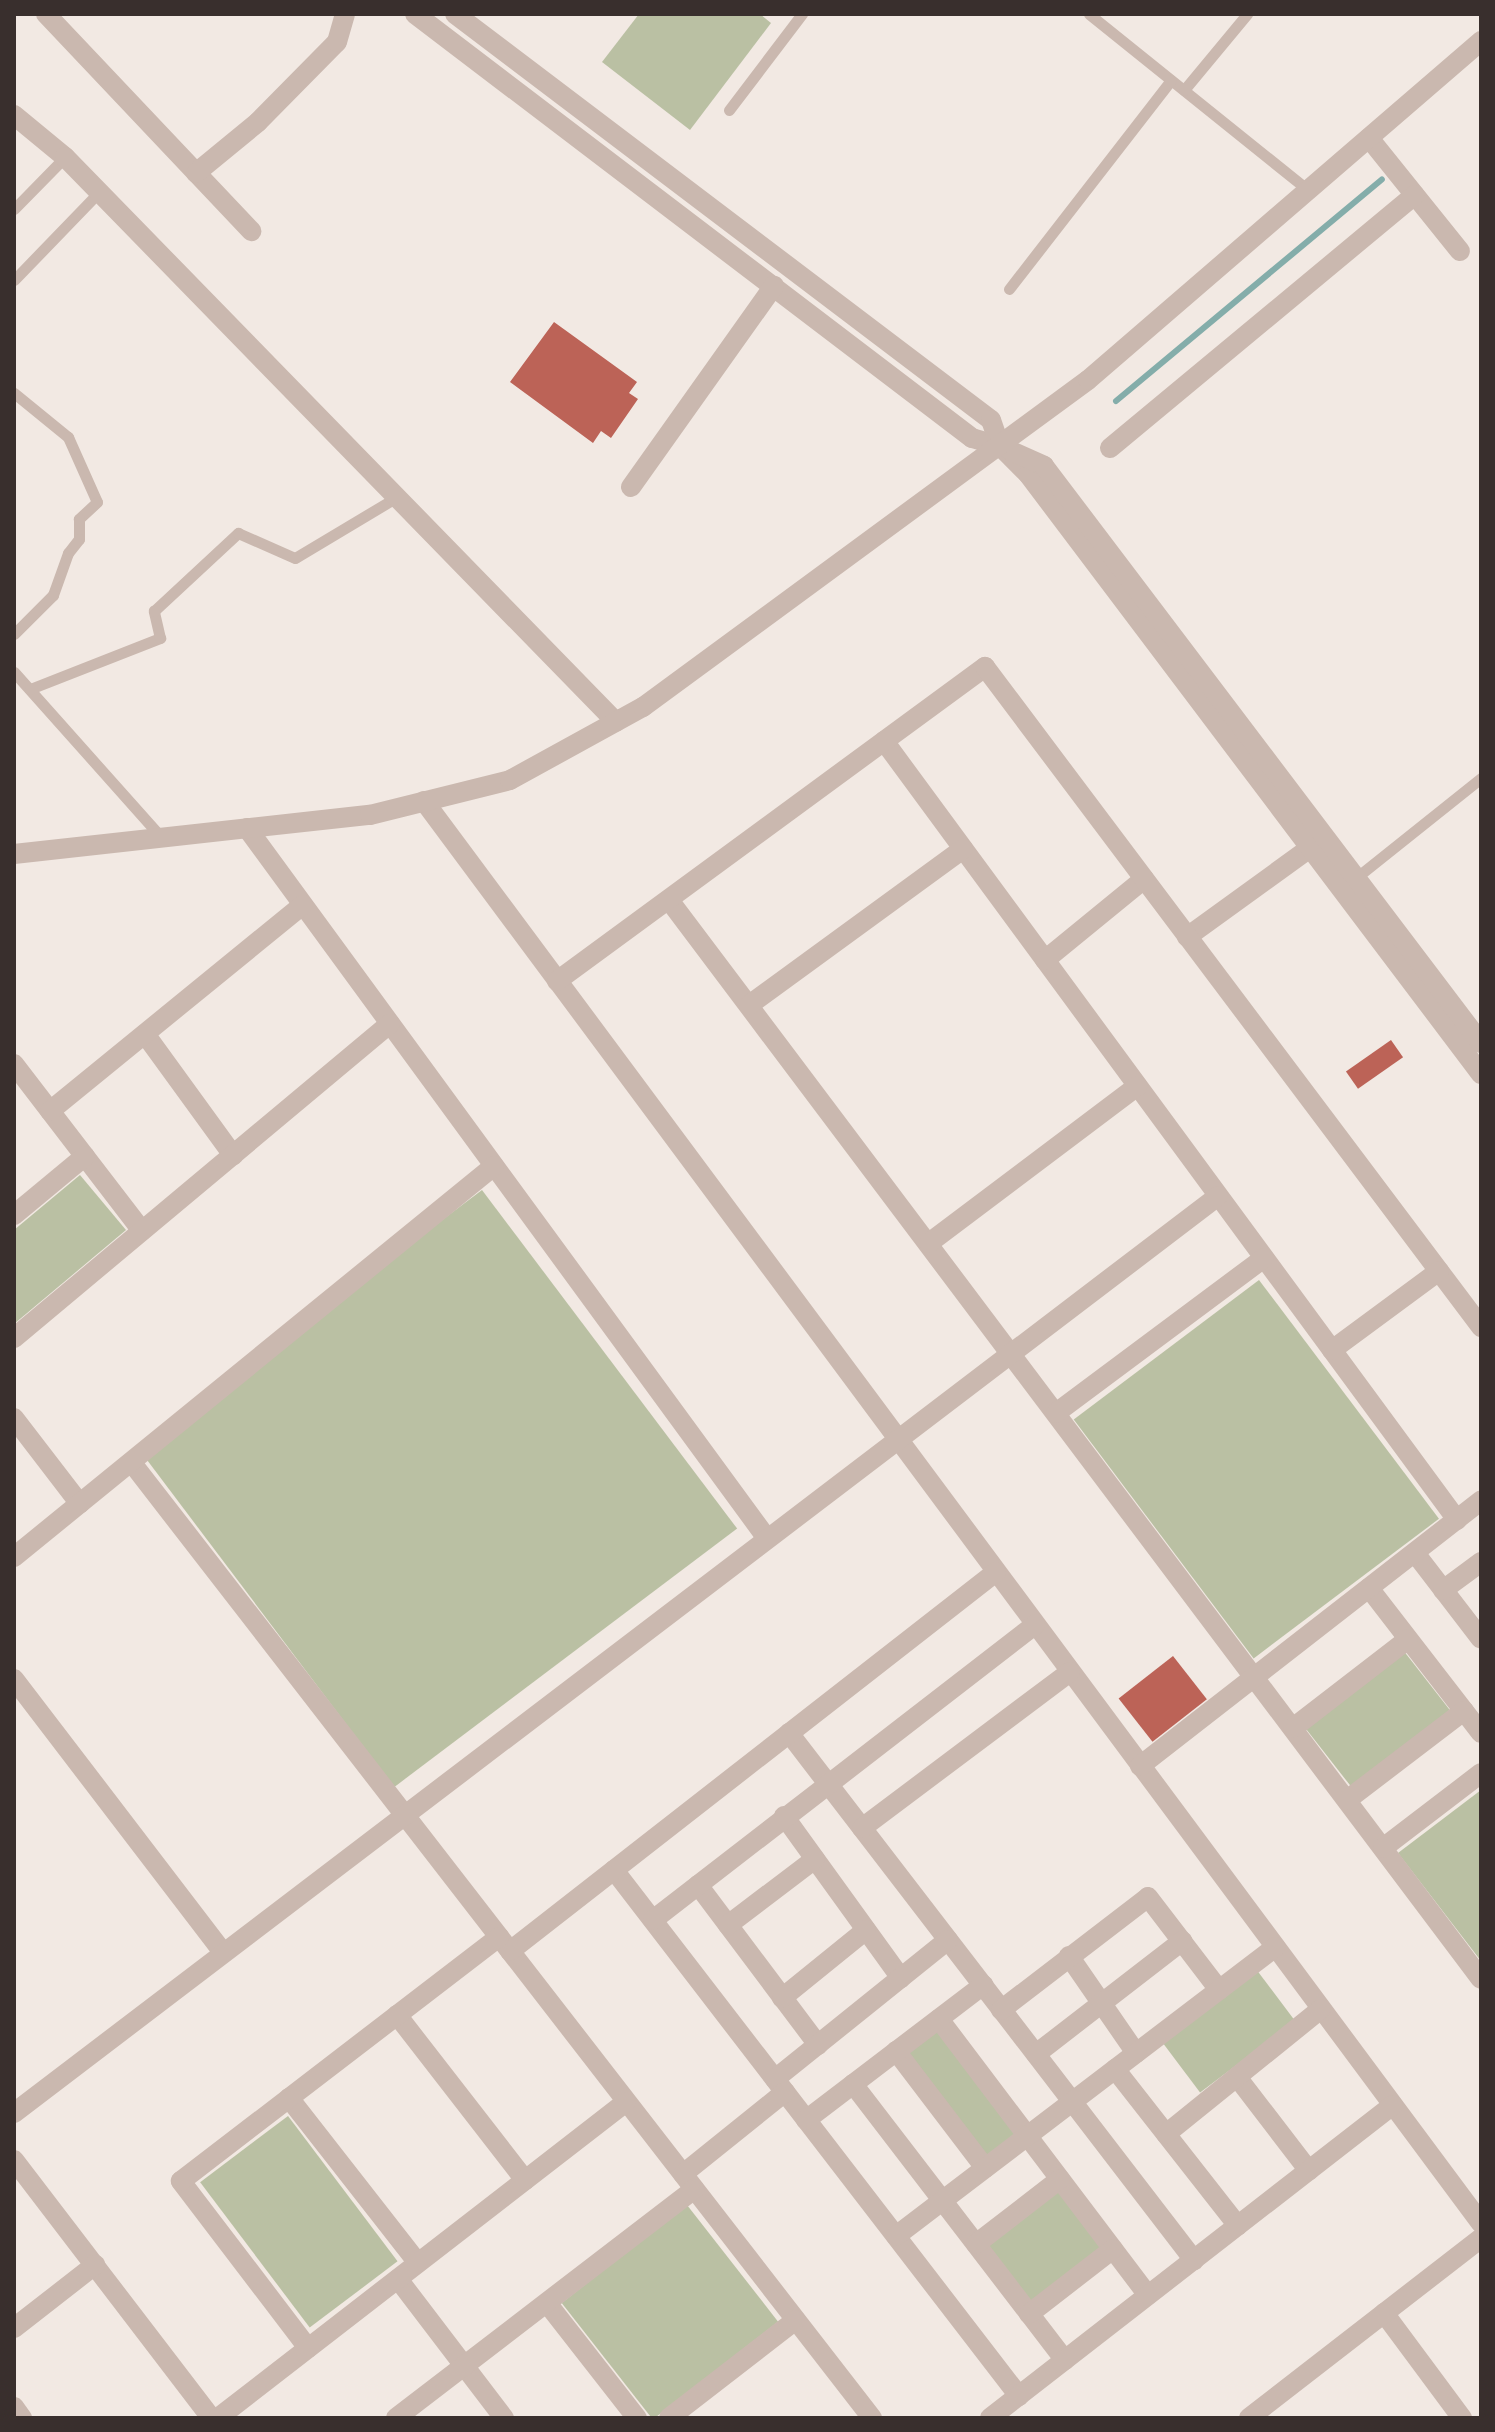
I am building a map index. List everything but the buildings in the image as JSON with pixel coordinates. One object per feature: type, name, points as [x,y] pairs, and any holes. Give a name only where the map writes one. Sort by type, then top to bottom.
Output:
[{"type":"street","points":[[46,14],[251,231]]},
{"type":"street","points":[[196,173],[258,122],[337,42],[345,14]]},
{"type":"street","points":[[415,14],[972,438],[1000,446],[1044,466],[1318,842],[1481,1074]]},
{"type":"street","points":[[455,14],[991,420],[1000,446]]},
{"type":"street","points":[[14,854],[370,815],[510,780],[616,722],[1088,380],[1481,41]]},
{"type":"street","points":[[14,115],[65,157],[616,722]]},
{"type":"street","points":[[1369,138],[1460,251]]},
{"type":"street","points":[[1110,448],[1415,195]]},
{"type":"street","points":[[631,487],[774,286]]},
{"type":"street","points":[[557,981],[985,667],[1439,1271],[1479,1319]]},
{"type":"street","points":[[884,741],[1457,1520]]},
{"type":"street","points":[[424,801],[1481,2223]]},
{"type":"street","points":[[247,828],[766,1537]]},
{"type":"street","points":[[1318,842],[1357,877],[1481,1043]]},
{"type":"street","points":[[1187,937],[1318,842]]},
{"type":"street","points":[[749,1005],[963,849]]},
{"type":"street","points":[[1045,960],[1144,879]]},
{"type":"street","points":[[669,900],[1481,1979]]},
{"type":"street","points":[[50,1111],[303,905]]},
{"type":"street","points":[[14,1338],[390,1024]]},
{"type":"street","points":[[145,1034],[233,1155]]},
{"type":"street","points":[[14,1064],[142,1231]]},
{"type":"street","points":[[929,1243],[1137,1086]]},
{"type":"street","points":[[14,1215],[85,1156]]},
{"type":"street","points":[[14,1557],[494,1166]]},
{"type":"street","points":[[14,2113],[766,1537],[1218,1196]]},
{"type":"street","points":[[1056,1413],[1264,1258]]},
{"type":"street","points":[[1332,1350],[1439,1271]]},
{"type":"street","points":[[14,1418],[80,1504]]},
{"type":"street","points":[[132,1463],[866,2412],[845,2418]]},
{"type":"street","points":[[1140,1766],[1481,1501]]},
{"type":"street","points":[[1415,1553],[1481,1639]]},
{"type":"street","points":[[1443,1590],[1481,1562]]},
{"type":"street","points":[[308,2348],[181,2181],[397,2015],[614,1870],[996,1572]]},
{"type":"street","points":[[1369,1588],[1481,1733]]},
{"type":"street","points":[[653,1920],[827,1782],[1035,1625]]},
{"type":"street","points":[[1293,1728],[1408,1639]]},
{"type":"street","points":[[862,1828],[1070,1672]]},
{"type":"street","points":[[14,1679],[223,1952]]},
{"type":"street","points":[[1347,1800],[1464,1711]]},
{"type":"street","points":[[789,1733],[1194,2260]]},
{"type":"street","points":[[1383,1848],[1481,1773]]},
{"type":"street","points":[[784,1816],[901,1978]]},
{"type":"street","points":[[728,1925],[815,1859]]},
{"type":"street","points":[[614,1870],[1019,2396]]},
{"type":"street","points":[[698,1885],[818,2045]]},
{"type":"street","points":[[1001,2010],[1148,1897],[1219,1990]]},
{"type":"street","points":[[782,1998],[866,1930]]},
{"type":"street","points":[[396,2418],[547,2303],[688,2182],[818,2045],[948,1940]]},
{"type":"street","points":[[1036,2054],[1182,1941]]},
{"type":"street","points":[[896,2236],[1275,1947]]},
{"type":"street","points":[[1069,1956],[1136,2053]]},
{"type":"street","points":[[806,2120],[983,1985]]},
{"type":"street","points":[[1166,2134],[1321,2009]]},
{"type":"street","points":[[397,2015],[525,2180]]},
{"type":"street","points":[[939,2019],[1148,2295]]},
{"type":"street","points":[[896,2051],[985,2168]]},
{"type":"street","points":[[1115,2069],[1238,2226]]},
{"type":"street","points":[[1237,2077],[1309,2171]]},
{"type":"street","points":[[853,2084],[1065,2360]]},
{"type":"street","points":[[289,2098],[418,2263]]},
{"type":"street","points":[[218,2418],[626,2102]]},
{"type":"street","points":[[990,2418],[1393,2105]]},
{"type":"street","points":[[14,2160],[211,2418]]},
{"type":"street","points":[[976,2244],[1060,2179]]},
{"type":"street","points":[[1249,2418],[1481,2238]]},
{"type":"street","points":[[1029,2314],[1113,2249]]},
{"type":"street","points":[[14,2328],[95,2265]]},
{"type":"street","points":[[398,2279],[504,2418]]},
{"type":"street","points":[[547,2303],[637,2418]]},
{"type":"street","points":[[1384,2313],[1462,2418]]},
{"type":"street","points":[[669,2418],[796,2320]]},
{"type":"street","points":[[14,2407],[22,2418]]},
{"type":"lane","points":[[729,110],[802,14]]},
{"type":"lane","points":[[1089,14],[1308,190]]},
{"type":"lane","points":[[1184,90],[1247,14]]},
{"type":"lane","points":[[1009,289],[1171,80]]},
{"type":"lane","points":[[14,209],[65,157]]},
{"type":"lane","points":[[14,280],[99,192]]},
{"type":"lane","points":[[14,393],[68,437],[97,502],[79,519],[79,539],[68,553],[53,595],[14,634]]},
{"type":"lane","points":[[30,689],[160,638],[154,611],[238,533],[295,558],[397,497]]},
{"type":"lane","points":[[14,672],[162,838]]},
{"type":"lane","points":[[1357,877],[1481,778]]},
{"type":"green space","points":[[639,14],[760,14],[771,23],[690,130],[602,62]]},
{"type":"green space","points":[[80,1175],[126,1230],[14,1324],[14,1230]]},
{"type":"green space","points":[[482,1190],[737,1529],[394,1787],[139,1449]]},
{"type":"green space","points":[[1259,1280],[1439,1519],[1254,1658],[1074,1420]]},
{"type":"green space","points":[[1403,1650],[1450,1710],[1351,1787],[1304,1727]]},
{"type":"green space","points":[[1481,1790],[1481,1961],[1398,1853]]},
{"type":"green space","points":[[1256,1969],[1295,2021],[1200,2093],[1161,2041]]},
{"type":"green space","points":[[936,2027],[1018,2133],[988,2157],[905,2051]]},
{"type":"green space","points":[[288,2116],[398,2261],[310,2328],[200,2182]]},
{"type":"green space","points":[[1059,2187],[1106,2248],[1032,2306],[984,2245]]},
{"type":"green space","points":[[687,2205],[778,2322],[652,2418],[562,2303]]},
{"type":"waterway","points":[[1116,401],[1382,179]]}]
